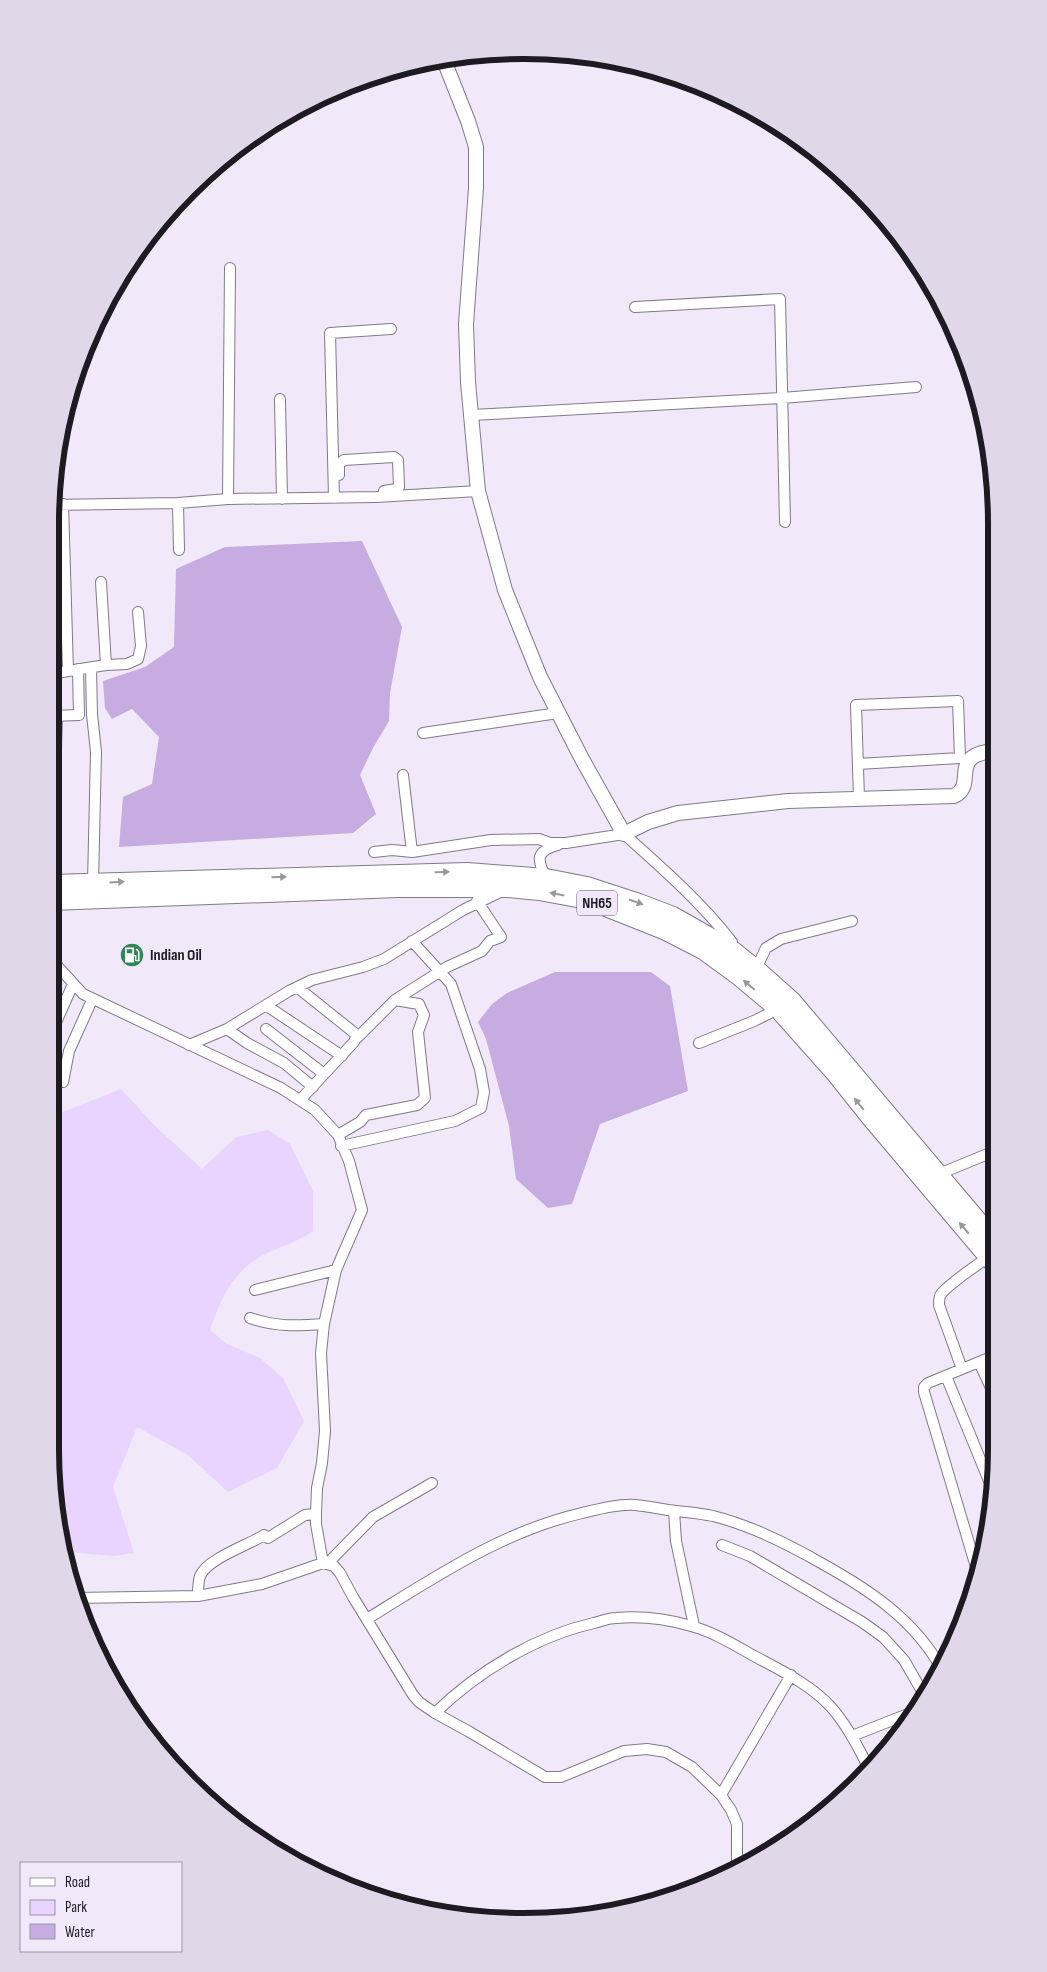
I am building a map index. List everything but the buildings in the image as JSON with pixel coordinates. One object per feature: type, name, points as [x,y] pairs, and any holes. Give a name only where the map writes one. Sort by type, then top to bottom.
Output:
[{"type":"highway","name":"NH65","points":[[59,884],[467,872],[546,878],[587,886],[673,916],[731,949],[792,1001],[939,1174],[988,1247]]},
{"type":"highway","name":"NH65","points":[[59,901],[398,888],[508,888],[540,891],[588,900],[666,931],[703,950],[740,977],[778,1009],[835,1073],[870,1117],[988,1248]]},
{"type":"street","points":[[446,66],[476,147],[476,188],[466,324],[468,382],[478,491],[505,590],[540,677],[582,759],[624,834],[677,882],[720,926],[732,942],[731,949]]},
{"type":"street","points":[[228,499],[230,268]]},
{"type":"street","points":[[635,307],[780,299],[785,522]]},
{"type":"street","points":[[339,491],[330,333],[391,329]]},
{"type":"street","points":[[472,415],[782,398],[916,387]]},
{"type":"street","points":[[280,399],[282,498]]},
{"type":"street","points":[[339,491],[339,464],[341,462],[394,457],[398,460],[399,487],[384,494]]},
{"type":"street","points":[[60,504],[178,503],[228,499],[282,498],[339,491],[384,494],[478,491]]},
{"type":"street","points":[[178,503],[179,550]]},
{"type":"street","points":[[59,716],[78,714],[66,623],[63,504]]},
{"type":"street","points":[[101,582],[106,665]]},
{"type":"street","points":[[59,673],[106,665],[127,664],[138,660],[141,646],[138,612]]},
{"type":"street","points":[[59,623],[66,623]]},
{"type":"street","points":[[92,668],[92,714],[96,752],[93,883]]},
{"type":"street","points":[[858,764],[960,758],[958,701],[856,705],[859,799]]},
{"type":"street","points":[[423,733],[558,712]]},
{"type":"street","points":[[546,878],[539,858],[542,852],[552,847],[624,834],[648,822],[678,813],[788,801],[954,796],[963,787],[968,762],[972,756],[977,753],[988,752]]},
{"type":"street","points":[[403,775],[412,852]]},
{"type":"street","points":[[374,852],[392,850],[412,852],[491,840],[539,839],[550,843],[566,843]]},
{"type":"street","points":[[189,1045],[227,1029],[297,987],[324,976],[363,967],[384,959],[477,901],[508,888]]},
{"type":"street","points":[[301,1099],[395,1000],[447,967],[482,951],[490,941],[501,937],[477,901]]},
{"type":"street","points":[[756,969],[766,948],[772,943],[852,921]]},
{"type":"street","points":[[341,1146],[455,1121],[482,1108],[484,1092],[480,1069],[451,984],[412,941]]},
{"type":"street","points":[[59,968],[83,994],[92,1000],[301,1099],[315,1110],[338,1135],[349,1162],[362,1210],[336,1270],[324,1324],[321,1352],[325,1431],[317,1488],[316,1524],[326,1563]]},
{"type":"street","points":[[59,1016],[74,984]]},
{"type":"street","points":[[297,987],[354,1032],[357,1038]]},
{"type":"street","points":[[63,1082],[69,1051],[92,1000]]},
{"type":"street","points":[[338,1135],[360,1122],[366,1115],[417,1104],[425,1098],[418,1032],[424,1015],[419,1004],[395,1000]]},
{"type":"street","points":[[267,1006],[342,1056]]},
{"type":"street","points":[[699,1043],[754,1021],[778,1009]]},
{"type":"street","points":[[227,1029],[247,1043],[284,1063],[312,1087]]},
{"type":"street","points":[[266,1029],[324,1074]]},
{"type":"street","points":[[939,1174],[988,1154]]},
{"type":"street","points":[[962,1369],[939,1305],[939,1299],[941,1294],[949,1287],[988,1258]]},
{"type":"street","points":[[255,1290],[336,1270]]},
{"type":"street","points":[[250,1318],[278,1325],[324,1324]]},
{"type":"street","points":[[974,1560],[924,1387],[928,1383],[988,1358]]},
{"type":"street","points":[[979,1362],[988,1382]]},
{"type":"street","points":[[946,1376],[987,1476]]},
{"type":"street","points":[[83,1598],[198,1596],[262,1584],[326,1563],[373,1517],[432,1483]]},
{"type":"street","points":[[367,1619],[459,1562],[522,1531],[570,1515],[606,1507],[634,1505],[714,1516],[759,1532],[810,1557],[859,1584],[887,1605],[932,1650],[937,1660]]},
{"type":"street","points":[[674,1511],[676,1541],[694,1626]]},
{"type":"street","points":[[198,1596],[199,1581],[205,1569],[241,1545],[254,1542],[264,1535],[268,1538],[306,1515],[316,1514]]},
{"type":"street","points":[[722,1545],[750,1556],[862,1622],[883,1637],[904,1660],[921,1689]]},
{"type":"street","points":[[326,1563],[334,1566],[340,1573],[419,1702],[545,1777],[561,1777],[624,1751],[647,1749],[666,1752],[692,1767],[721,1795],[738,1824],[737,1861]]},
{"type":"street","points":[[435,1713],[455,1693],[486,1671],[544,1639],[582,1626],[615,1618],[650,1618],[694,1626],[791,1675],[831,1708],[852,1736],[866,1763]]},
{"type":"street","points":[[721,1795],[791,1675]]},
{"type":"street","points":[[852,1736],[903,1716]]},
{"type":"green space","points":[[121,1089],[155,1126],[202,1169],[236,1137],[268,1130],[290,1144],[313,1191],[313,1231],[296,1241],[265,1254],[244,1268],[224,1296],[210,1330],[227,1344],[260,1358],[283,1378],[304,1421],[277,1468],[228,1492],[188,1455],[137,1427],[113,1487],[134,1553],[114,1556],[71,1552],[63,1509],[59,1448],[59,1113]]},
{"type":"water","points":[[362,541],[402,627],[390,693],[389,721],[360,775],[376,814],[353,833],[119,847],[123,797],[152,784],[159,737],[132,709],[112,719],[105,708],[103,681],[145,667],[174,647],[176,569],[225,547]]},
{"type":"water","points":[[555,972],[651,972],[670,986],[688,1091],[600,1124],[572,1204],[548,1208],[516,1179],[509,1126],[486,1039],[478,1022],[492,1004],[507,993]]},
{"type":"place","name":"Indian Oil","points":[[132,955]]}]
